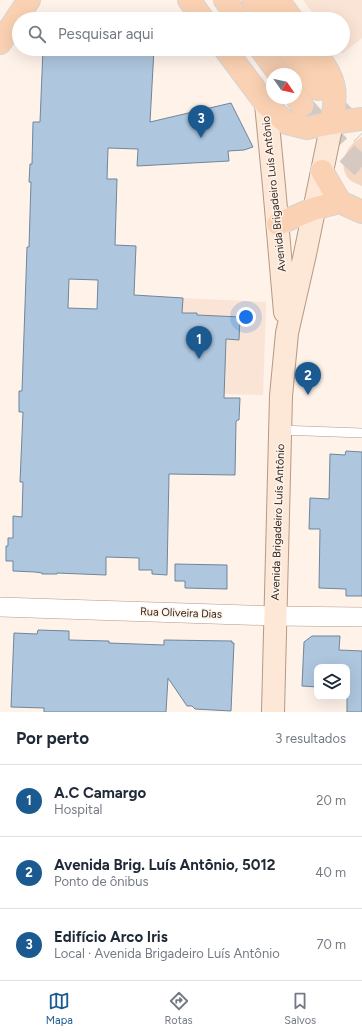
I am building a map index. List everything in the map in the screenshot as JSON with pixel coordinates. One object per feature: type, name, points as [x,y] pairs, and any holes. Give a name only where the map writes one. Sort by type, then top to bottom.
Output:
[{"type":"main road","points":[[21,12],[29,0]]},
{"type":"main road","points":[[189,0],[198,12]]},
{"type":"main road","points":[[225,0],[234,12]]},
{"type":"main road","points":[[253,0],[262,12]]},
{"type":"main road","points":[[278,0],[287,12]]},
{"type":"main road","points":[[0,43],[12,25]]},
{"type":"main road","points":[[230,56],[266,104],[287,123],[298,127],[307,128],[332,122],[362,119]]},
{"type":"main road","points":[[266,56],[275,68]]},
{"type":"main road","points":[[294,56],[318,89]]},
{"type":"main road","points":[[317,56],[330,76],[334,88],[332,122]]},
{"type":"main road","name":"Avenida Brigadeiro Luís Antônio","points":[[266,104],[287,333]]},
{"type":"main road","name":"Avenida Brigadeiro Luís Antônio","points":[[273,712],[281,396],[287,333],[332,122]]},
{"type":"main road","points":[[322,172],[340,202],[362,212]]},
{"type":"main road","points":[[278,224],[313,209],[340,202]]},
{"type":"street","name":"Rua Oliveira Dias","points":[[0,607],[275,616],[362,617]]},
{"type":"lane","points":[[280,430],[362,433]]},
{"type":"shaded area","points":[[303,0],[362,0],[362,38],[350,48],[350,12],[312,12]]},
{"type":"shaded area","points":[[362,137],[362,186],[348,178],[345,172],[344,160],[352,144]]},
{"type":"shaded area","points":[[139,296],[266,302],[263,395],[131,392]]},
{"type":"building","points":[[43,56],[154,56],[150,122],[231,103],[253,147],[244,150],[228,151],[229,161],[137,166],[138,149],[108,148],[107,179],[117,179],[115,245],[136,246],[134,295],[183,298],[182,313],[240,317],[239,340],[226,339],[224,398],[240,398],[239,420],[236,422],[235,475],[169,474],[167,575],[152,574],[152,570],[139,570],[139,558],[106,557],[106,575],[57,573],[42,574],[35,572],[13,571],[13,561],[6,561],[6,546],[8,546],[8,538],[13,538],[13,516],[22,517],[23,482],[20,482],[23,412],[19,412],[19,391],[22,391],[27,247],[29,247],[31,182],[29,182],[30,164],[32,164],[33,122],[40,122]],"holes":[[[69,279],[98,280],[97,309],[68,308]]]},
{"type":"building","points":[[346,451],[362,452],[362,596],[346,596],[346,589],[319,588],[320,529],[309,529],[310,498],[329,499],[330,454],[345,455]]},
{"type":"building","points":[[175,564],[227,565],[227,589],[185,588],[185,581],[175,581]]},
{"type":"building","points":[[38,630],[69,631],[69,640],[109,641],[109,643],[164,645],[164,640],[232,641],[232,643],[234,643],[231,711],[195,709],[192,706],[187,706],[168,678],[166,712],[44,712],[44,708],[11,707],[14,633],[37,634]]},
{"type":"building","points":[[312,636],[340,636],[339,650],[362,651],[362,712],[347,712],[347,700],[350,700],[350,664],[314,664],[314,687],[302,686],[304,642]]},
{"type":"tunnel","points":[[302,105],[340,147],[362,167]]},
{"type":"tunnel","points":[[338,110],[362,134]]},
{"type":"place","name":"Edifício Arco Iris","points":[[201,138]]},
{"type":"place","name":"A.C Camargo","points":[[199,359]]},
{"type":"place","name":"Avenida Brig. Luís Antônio, 5012","points":[[308,395]]}]
